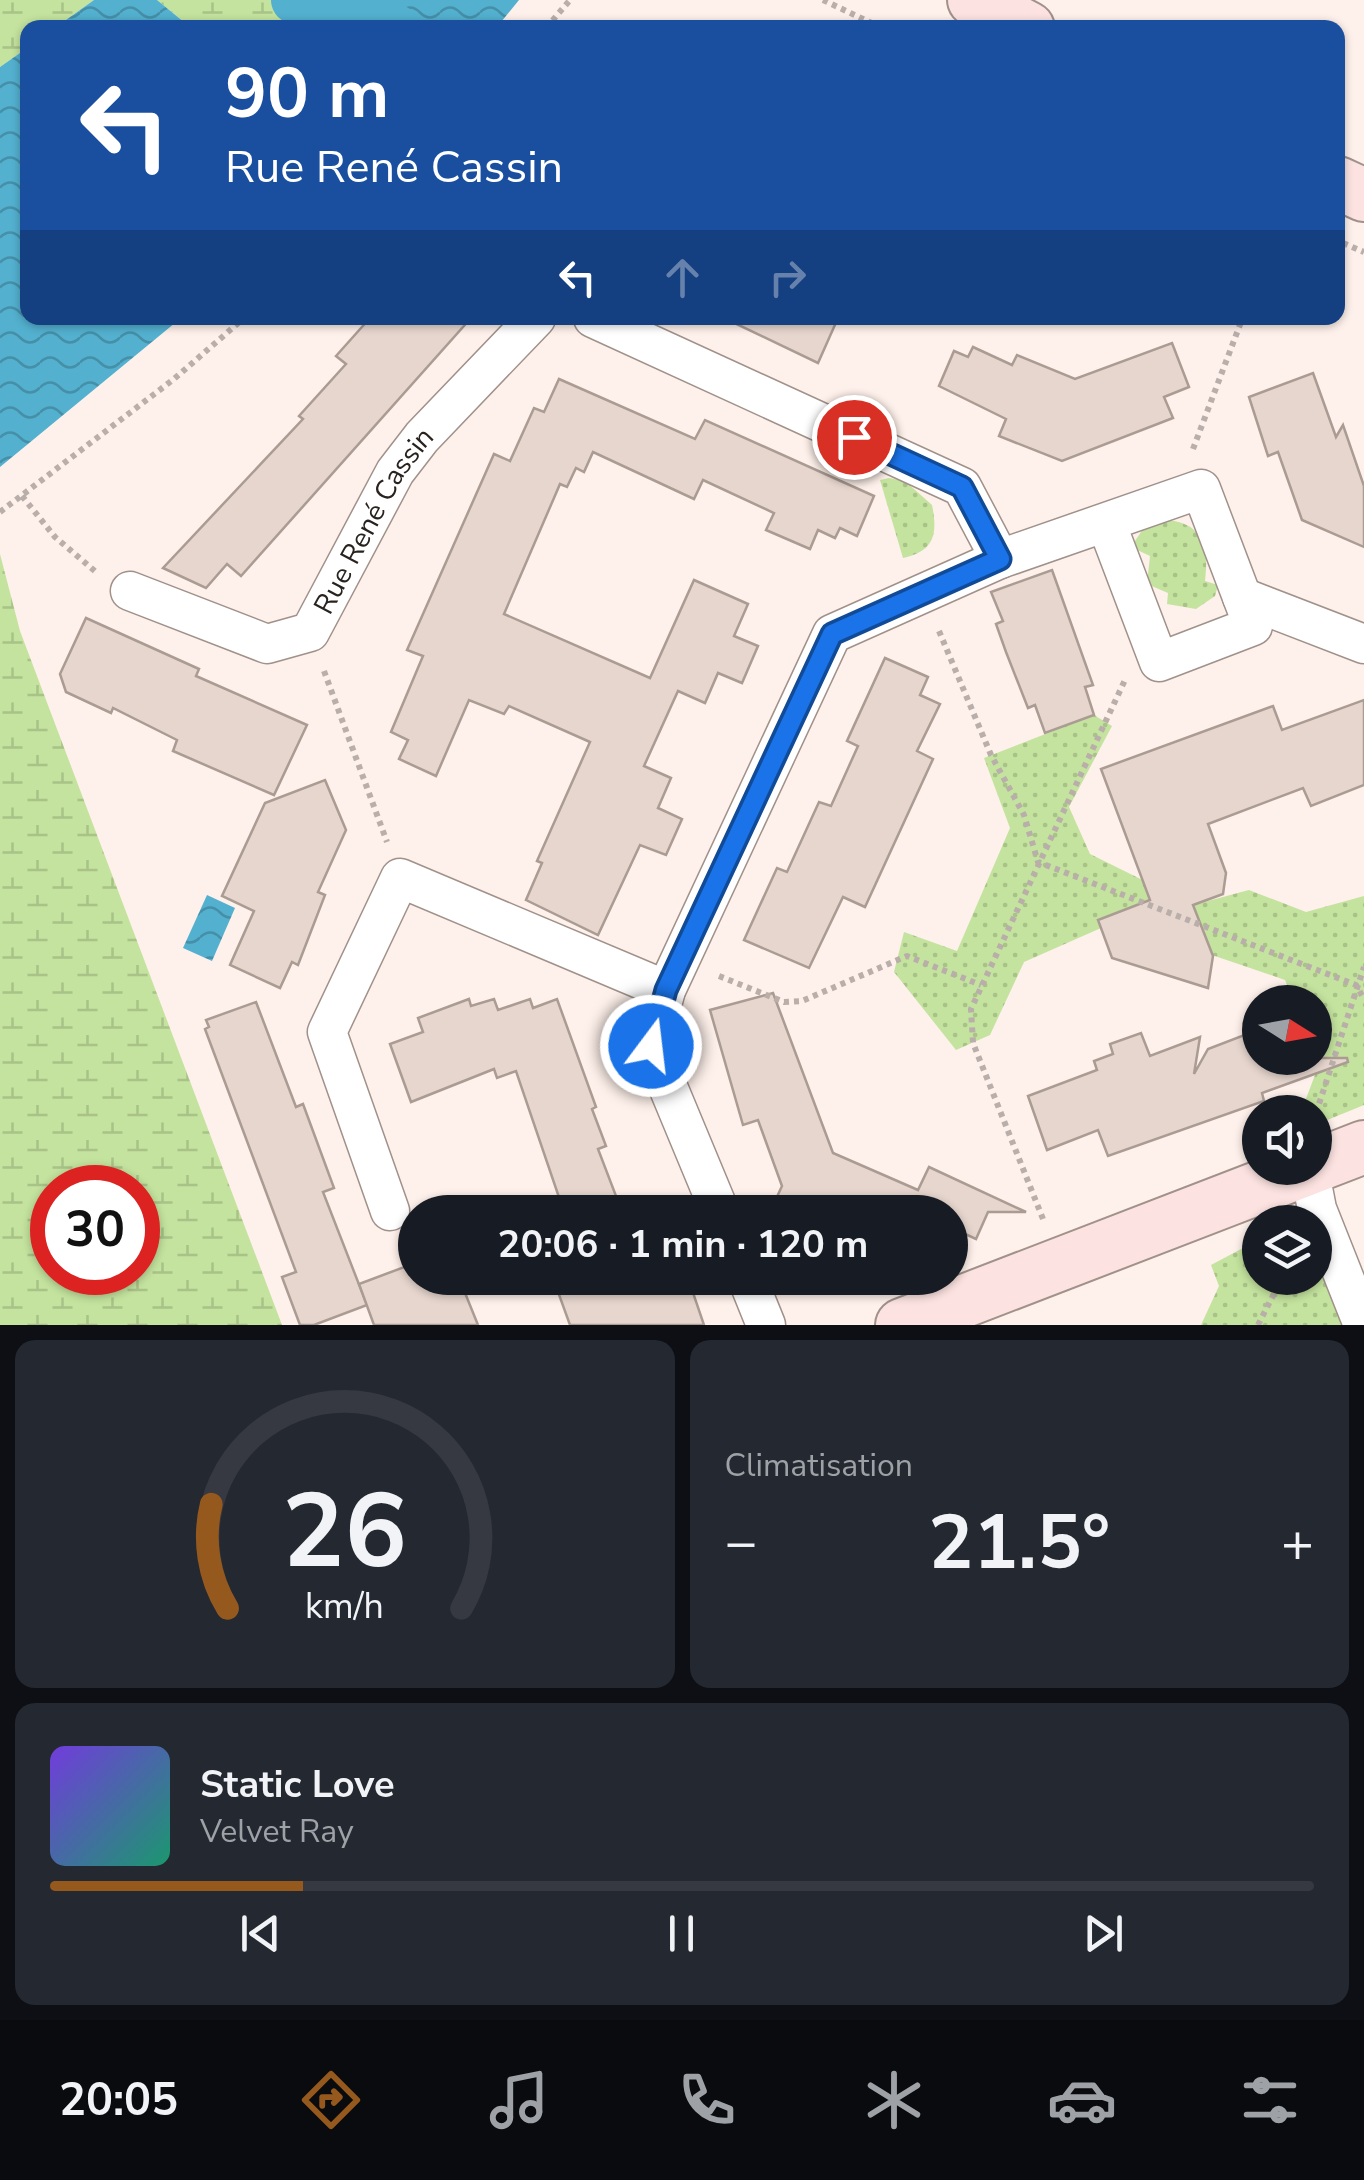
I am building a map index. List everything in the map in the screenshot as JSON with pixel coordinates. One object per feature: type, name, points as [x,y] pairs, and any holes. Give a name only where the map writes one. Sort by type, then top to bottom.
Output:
[{"type":"street","points":[[974,0],[1013,20]]},
{"type":"street","name":"Rue René Cassin","points":[[130,591],[267,644],[310,632],[395,472],[422,437],[529,325]]},
{"type":"street","points":[[609,325],[962,487],[1000,559]]},
{"type":"street","points":[[713,1195],[651,1046],[674,975],[832,634],[1000,559],[1201,489],[1253,626],[1159,662],[1107,524]]},
{"type":"street","points":[[1242,597],[1364,644]]},
{"type":"street","points":[[390,1211],[327,1032],[400,878],[674,975]]},
{"type":"street","points":[[1332,1159],[1364,1147]]},
{"type":"street","points":[[902,1325],[1062,1267],[1266,1185]]},
{"type":"street","points":[[1313,1185],[1316,1208],[1363,1325]]},
{"type":"street","points":[[754,1295],[766,1325]]},
{"type":"path","points":[[553,20],[570,0]]},
{"type":"path","points":[[823,0],[865,20]]},
{"type":"path","points":[[0,512],[174,378],[236,325]]},
{"type":"path","points":[[1174,499],[1240,325]]},
{"type":"path","points":[[22,496],[55,536],[91,570],[130,591]]},
{"type":"path","points":[[923,593],[991,755],[1024,816],[1038,862]]},
{"type":"path","points":[[310,632],[400,878]]},
{"type":"path","points":[[1062,1267],[973,1042],[970,1009],[1103,721],[1149,634]]},
{"type":"path","points":[[1038,862],[1356,984],[1364,999]]},
{"type":"path","points":[[674,975],[784,1002],[802,1001],[908,956],[981,985]]},
{"type":"path","points":[[1322,1095],[1364,967]]},
{"type":"path","points":[[1258,1325],[1273,1295]]},
{"type":"green space","points":[[0,0],[94,0],[66,20],[20,20],[20,53],[0,67]]},
{"type":"green space","points":[[157,0],[361,0],[342,20],[181,20]]},
{"type":"green space","points":[[880,480],[905,481],[932,505],[931,540],[921,551],[903,558]]},
{"type":"green space","points":[[1168,520],[1180,522],[1197,533],[1205,549],[1205,581],[1218,585],[1215,596],[1196,609],[1167,604],[1168,593],[1147,584],[1150,556],[1131,547],[1143,529]]},
{"type":"green space","points":[[0,554],[20,631],[282,1325],[0,1325]]},
{"type":"green space","points":[[1094,715],[1112,726],[1069,807],[1090,854],[1193,905],[1249,890],[1306,912],[1364,896],[1364,1105],[1332,1118],[1332,1095],[1307,1095],[1315,1075],[1332,1075],[1332,985],[1287,985],[1285,980],[1209,954],[1142,947],[1101,928],[1024,962],[990,1035],[956,1050],[894,972],[904,932],[957,951],[1010,828],[984,758]]},
{"type":"green space","points":[[1242,1249],[1242,1295],[1332,1295],[1332,1260],[1336,1258],[1363,1325],[1201,1325],[1219,1286],[1211,1265]]},
{"type":"water","points":[[94,0],[157,0],[181,20],[66,20]]},
{"type":"water","points":[[361,0],[519,0],[503,20],[341,20]]},
{"type":"water","points":[[20,53],[20,325],[172,325],[0,467],[0,67]]},
{"type":"water","points":[[207,895],[235,908],[212,961],[183,948]]},
{"type":"building","points":[[364,325],[465,325],[241,576],[227,564],[206,588],[163,568],[303,419],[299,416],[346,364],[336,356]]},
{"type":"building","points":[[739,325],[835,325],[818,363]]},
{"type":"building","points":[[1172,343],[1189,387],[1164,397],[1173,418],[1062,461],[999,436],[1006,419],[939,386],[954,351],[968,357],[973,347],[1012,365],[1017,355],[1075,379]]},
{"type":"building","points":[[1313,373],[1336,437],[1343,425],[1364,486],[1364,547],[1302,520],[1278,452],[1268,456],[1249,397]]},
{"type":"building","points":[[559,379],[695,439],[705,420],[874,496],[857,536],[840,528],[835,538],[818,530],[810,549],[766,530],[774,513],[703,480],[694,499],[593,452],[584,472],[576,468],[567,487],[560,484],[504,614],[650,678],[694,580],[748,604],[734,636],[758,646],[742,683],[718,673],[705,703],[678,691],[644,766],[671,778],[658,808],[682,819],[666,855],[640,845],[598,935],[526,900],[542,863],[537,861],[590,742],[509,706],[504,714],[469,700],[436,776],[399,759],[408,740],[391,732],[423,656],[407,650],[494,454],[510,461],[534,408],[544,412]]},
{"type":"building","points":[[1052,570],[1093,685],[1085,687],[1094,715],[1045,733],[1035,705],[1028,708],[1006,652],[996,624],[1003,621],[991,592]]},
{"type":"building","points":[[86,618],[199,669],[196,676],[307,725],[274,795],[173,751],[177,740],[113,708],[111,713],[66,692],[60,674]]},
{"type":"building","points":[[885,658],[928,677],[920,695],[940,704],[917,751],[933,759],[865,907],[843,897],[809,968],[744,940],[777,868],[787,872],[819,802],[831,806],[858,746],[847,741]]},
{"type":"building","points":[[1364,700],[1364,785],[1311,806],[1303,788],[1208,824],[1226,873],[1223,894],[1193,905],[1213,956],[1208,988],[1112,958],[1098,920],[1150,900],[1101,769],[1273,706],[1282,730]]},
{"type":"building","points":[[325,780],[346,830],[318,892],[325,895],[298,965],[292,962],[280,988],[230,965],[254,911],[222,896],[265,803]]},
{"type":"building","points":[[773,993],[833,1153],[918,1190],[929,1167],[1026,1212],[988,1212],[976,1239],[968,1235],[968,1195],[778,1195],[782,1186],[758,1120],[743,1125],[710,1010]]},
{"type":"building","points":[[469,999],[471,1006],[494,999],[498,1010],[530,999],[533,1008],[557,999],[596,1107],[592,1109],[606,1146],[598,1149],[616,1195],[558,1195],[516,1071],[497,1078],[494,1069],[411,1102],[390,1044],[423,1032],[418,1018]]},
{"type":"building","points":[[256,1002],[296,1107],[303,1104],[334,1188],[323,1192],[367,1305],[314,1325],[300,1325],[282,1277],[296,1272],[205,1029],[209,1027],[206,1020]]},
{"type":"building","points":[[1141,1033],[1150,1056],[1200,1037],[1194,1074],[1208,1049],[1242,1036],[1242,1075],[1312,1075],[1262,1095],[1242,1095],[1242,1109],[1108,1156],[1098,1130],[1047,1150],[1028,1096],[1097,1070],[1094,1061],[1113,1054],[1110,1044]]},
{"type":"building","points":[[1332,1058],[1347,1058],[1348,1062],[1332,1068]]},
{"type":"building","points":[[398,1269],[398,1295],[466,1295],[478,1325],[374,1325],[359,1284]]},
{"type":"building","points":[[559,1295],[694,1295],[704,1325],[570,1325]]},
{"type":"waterway","points":[[295,0],[381,20]]},
{"type":"route","points":[[651,1046],[666,990],[832,634],[1000,559],[962,487],[854,437]]}]
